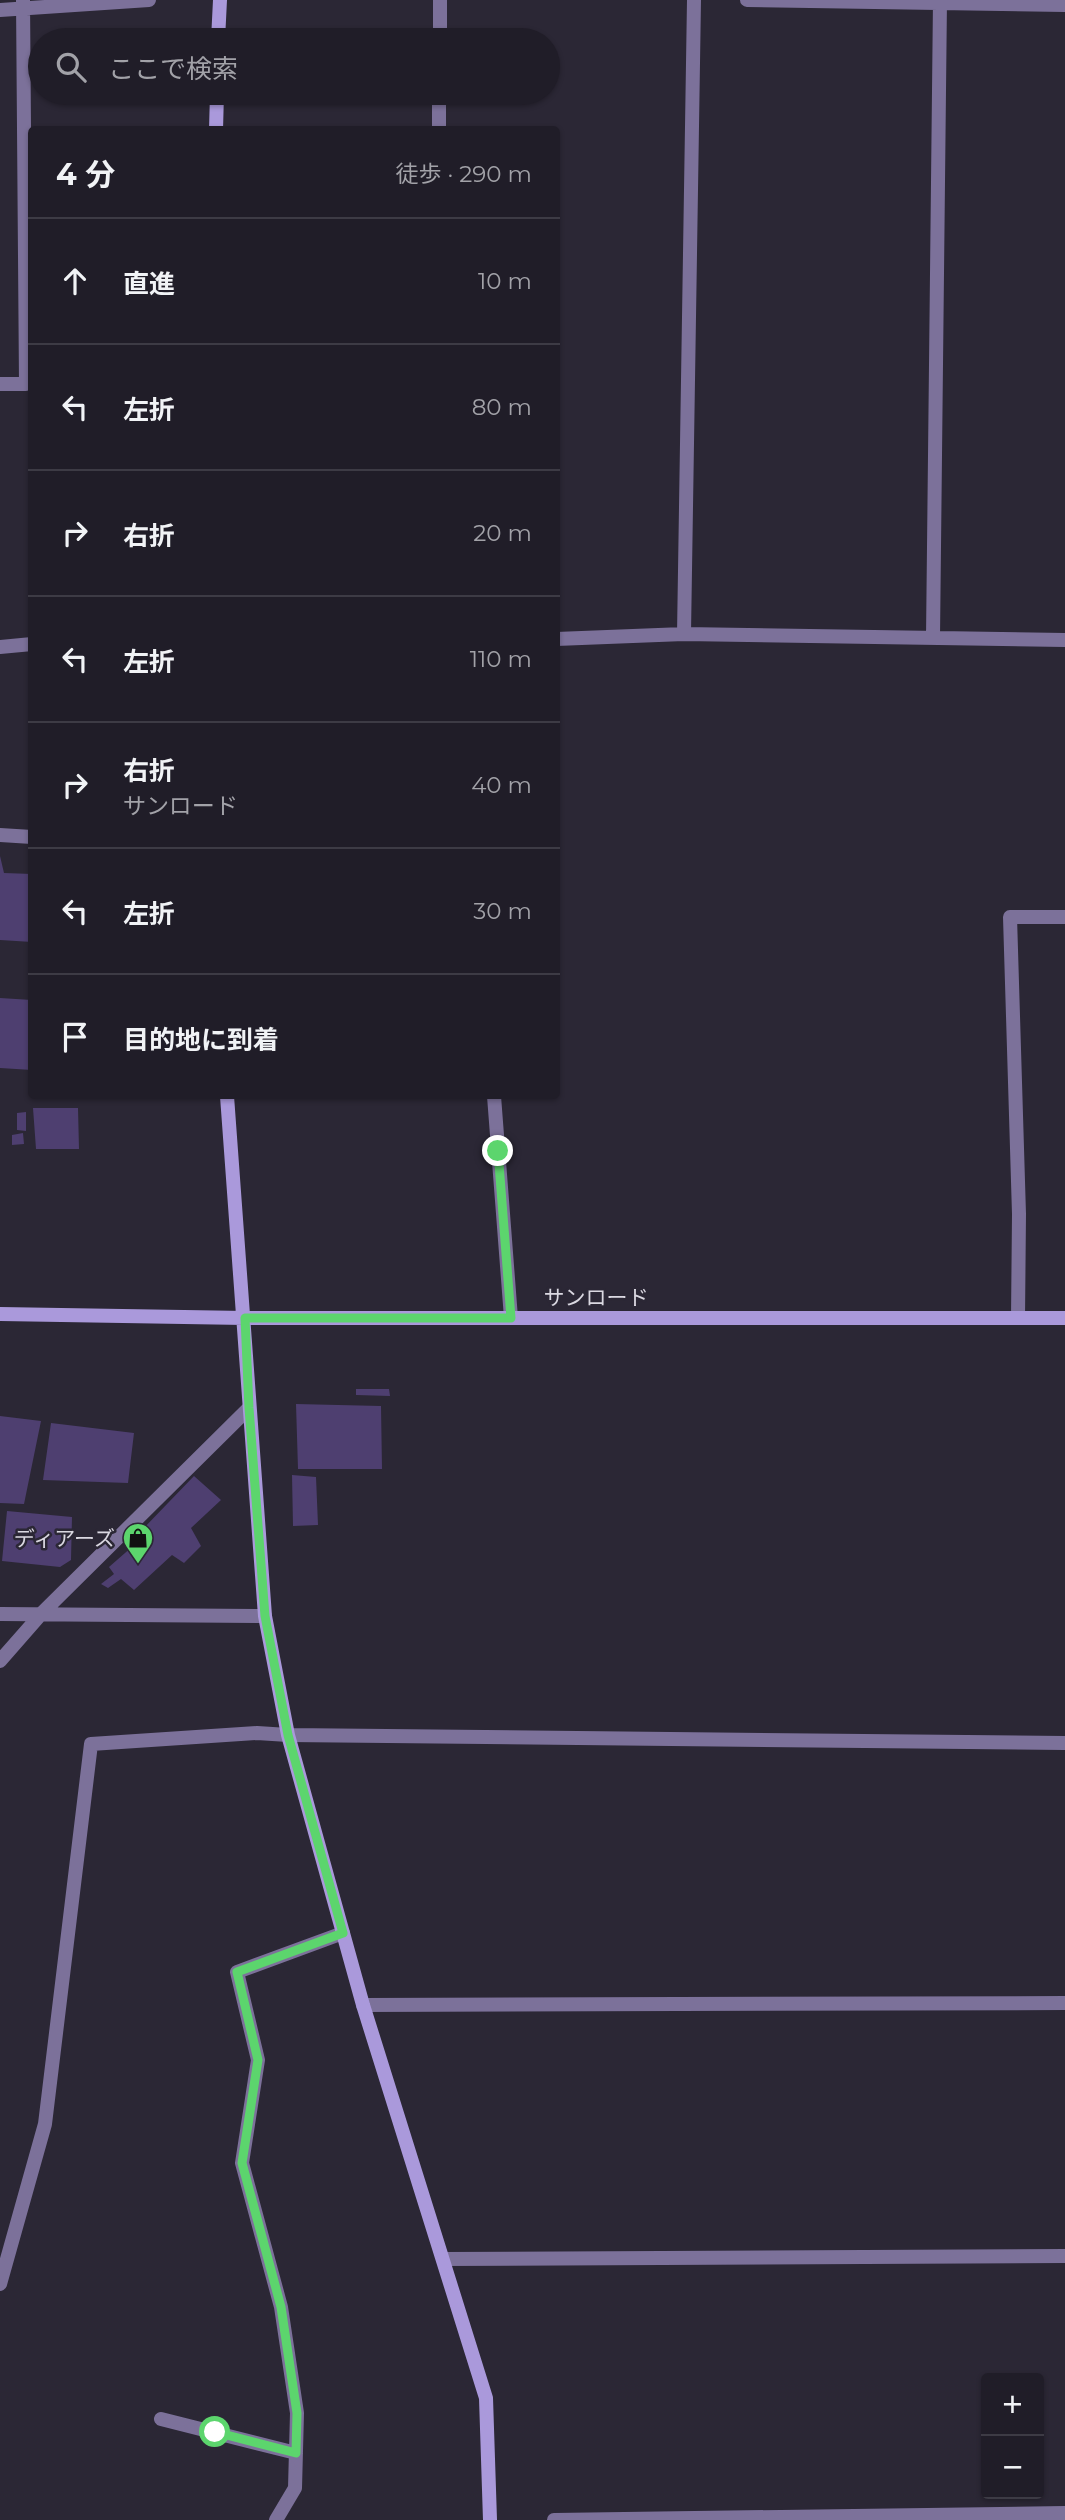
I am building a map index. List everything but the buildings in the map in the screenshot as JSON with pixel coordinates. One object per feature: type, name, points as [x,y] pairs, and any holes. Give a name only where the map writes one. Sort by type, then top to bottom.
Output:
[{"type":"street","points":[[0,10],[23,4],[149,0]]},
{"type":"street","points":[[218,28],[219,0]]},
{"type":"street","points":[[440,0],[440,28]]},
{"type":"street","points":[[684,634],[694,0]]},
{"type":"street","points":[[747,0],[1065,5]]},
{"type":"street","points":[[933,638],[940,1]]},
{"type":"street","points":[[0,384],[26,384],[23,4]]},
{"type":"street","points":[[216,126],[217,105]]},
{"type":"street","points":[[439,105],[439,126]]},
{"type":"street","points":[[560,639],[684,634],[1065,640]]},
{"type":"street","points":[[0,647],[28,644]]},
{"type":"street","points":[[0,835],[28,837]]},
{"type":"street","points":[[1018,1318],[1019,1214],[1010,917],[1065,917]]},
{"type":"street","points":[[227,1099],[265,1616],[288,1735],[363,2004],[486,2398],[490,2520]]},
{"type":"street","points":[[494,1099],[511,1318]]},
{"type":"street","name":"サンロード","points":[[0,1314],[245,1318],[1065,1318]]},
{"type":"street","points":[[0,1661],[42,1613],[249,1408]]},
{"type":"street","points":[[0,1614],[265,1616]]},
{"type":"street","points":[[0,2284],[6,2247],[45,2124],[91,1744],[257,1733],[1065,1742]]},
{"type":"street","points":[[276,2520],[295,2488],[297,2413],[281,2307],[242,2163],[258,2060],[237,1972],[343,1933]]},
{"type":"street","points":[[363,2004],[1065,2003]]},
{"type":"street","points":[[443,2259],[1065,2256]]},
{"type":"street","points":[[161,2419],[296,2453]]},
{"type":"street","points":[[554,2520],[894,2518],[1065,2513]]},
{"type":"place","name":"ディアーズ","points":[[138,1565]]},
{"type":"route","points":[[215,2432],[296,2453],[297,2413],[281,2307],[242,2163],[258,2060],[237,1972],[343,1933],[288,1735],[265,1616],[245,1318],[511,1318],[498,1151]]}]
